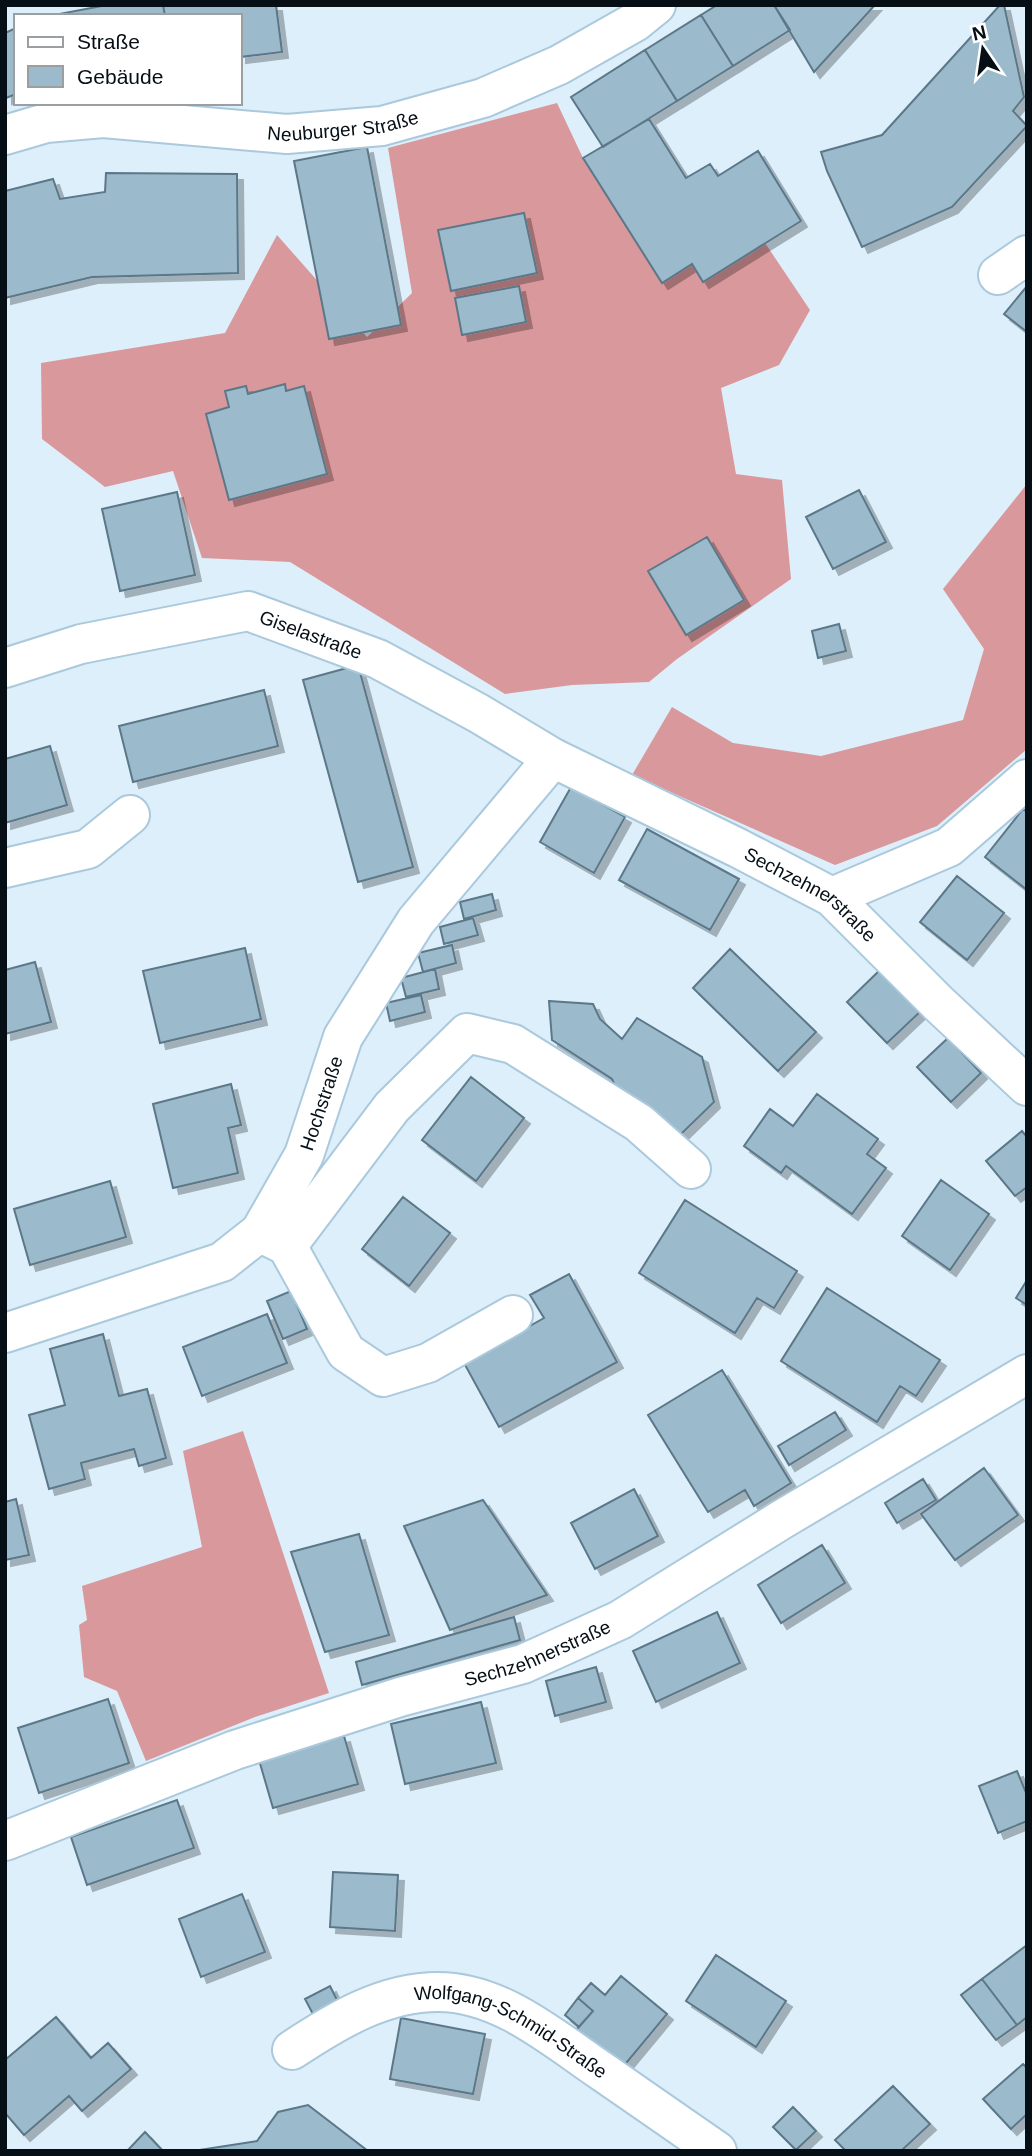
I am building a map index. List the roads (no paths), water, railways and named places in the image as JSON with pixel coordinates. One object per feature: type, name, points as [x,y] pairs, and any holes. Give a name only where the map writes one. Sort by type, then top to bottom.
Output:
[{"type":"street","name":"Neuburger Straße","points":[[5,135],[46,123],[103,118],[287,134],[382,126],[483,99],[559,65],[641,11]]},
{"type":"street","name":"Giselastraße","points":[[5,668],[81,644],[248,611],[377,659],[478,713],[553,758]]},
{"type":"street","name":"Sechzehnerstraße","points":[[553,758],[832,897],[938,1003],[1027,1086]]},
{"type":"street","name":"Hochstraße","points":[[5,1333],[222,1262],[273,1239],[304,1156],[343,1037],[416,921],[553,758]]},
{"type":"street","points":[[832,897],[949,847],[1027,779]]},
{"type":"street","points":[[5,869],[88,849],[130,815]]},
{"type":"street","points":[[513,1315],[428,1363],[383,1377],[346,1352],[273,1239],[392,1107],[467,1033],[513,1044],[639,1123],[691,1169]]},
{"type":"street","name":"Sechzehnerstraße","points":[[5,1841],[236,1751],[400,1698],[523,1664],[620,1620],[781,1520],[1027,1374]]},
{"type":"street","name":"Wolfgang-Schmid-Straße","points":[[292,2050],[356,2011],[419,1994],[456,1993],[492,2003],[526,2020],[717,2151]]}]
